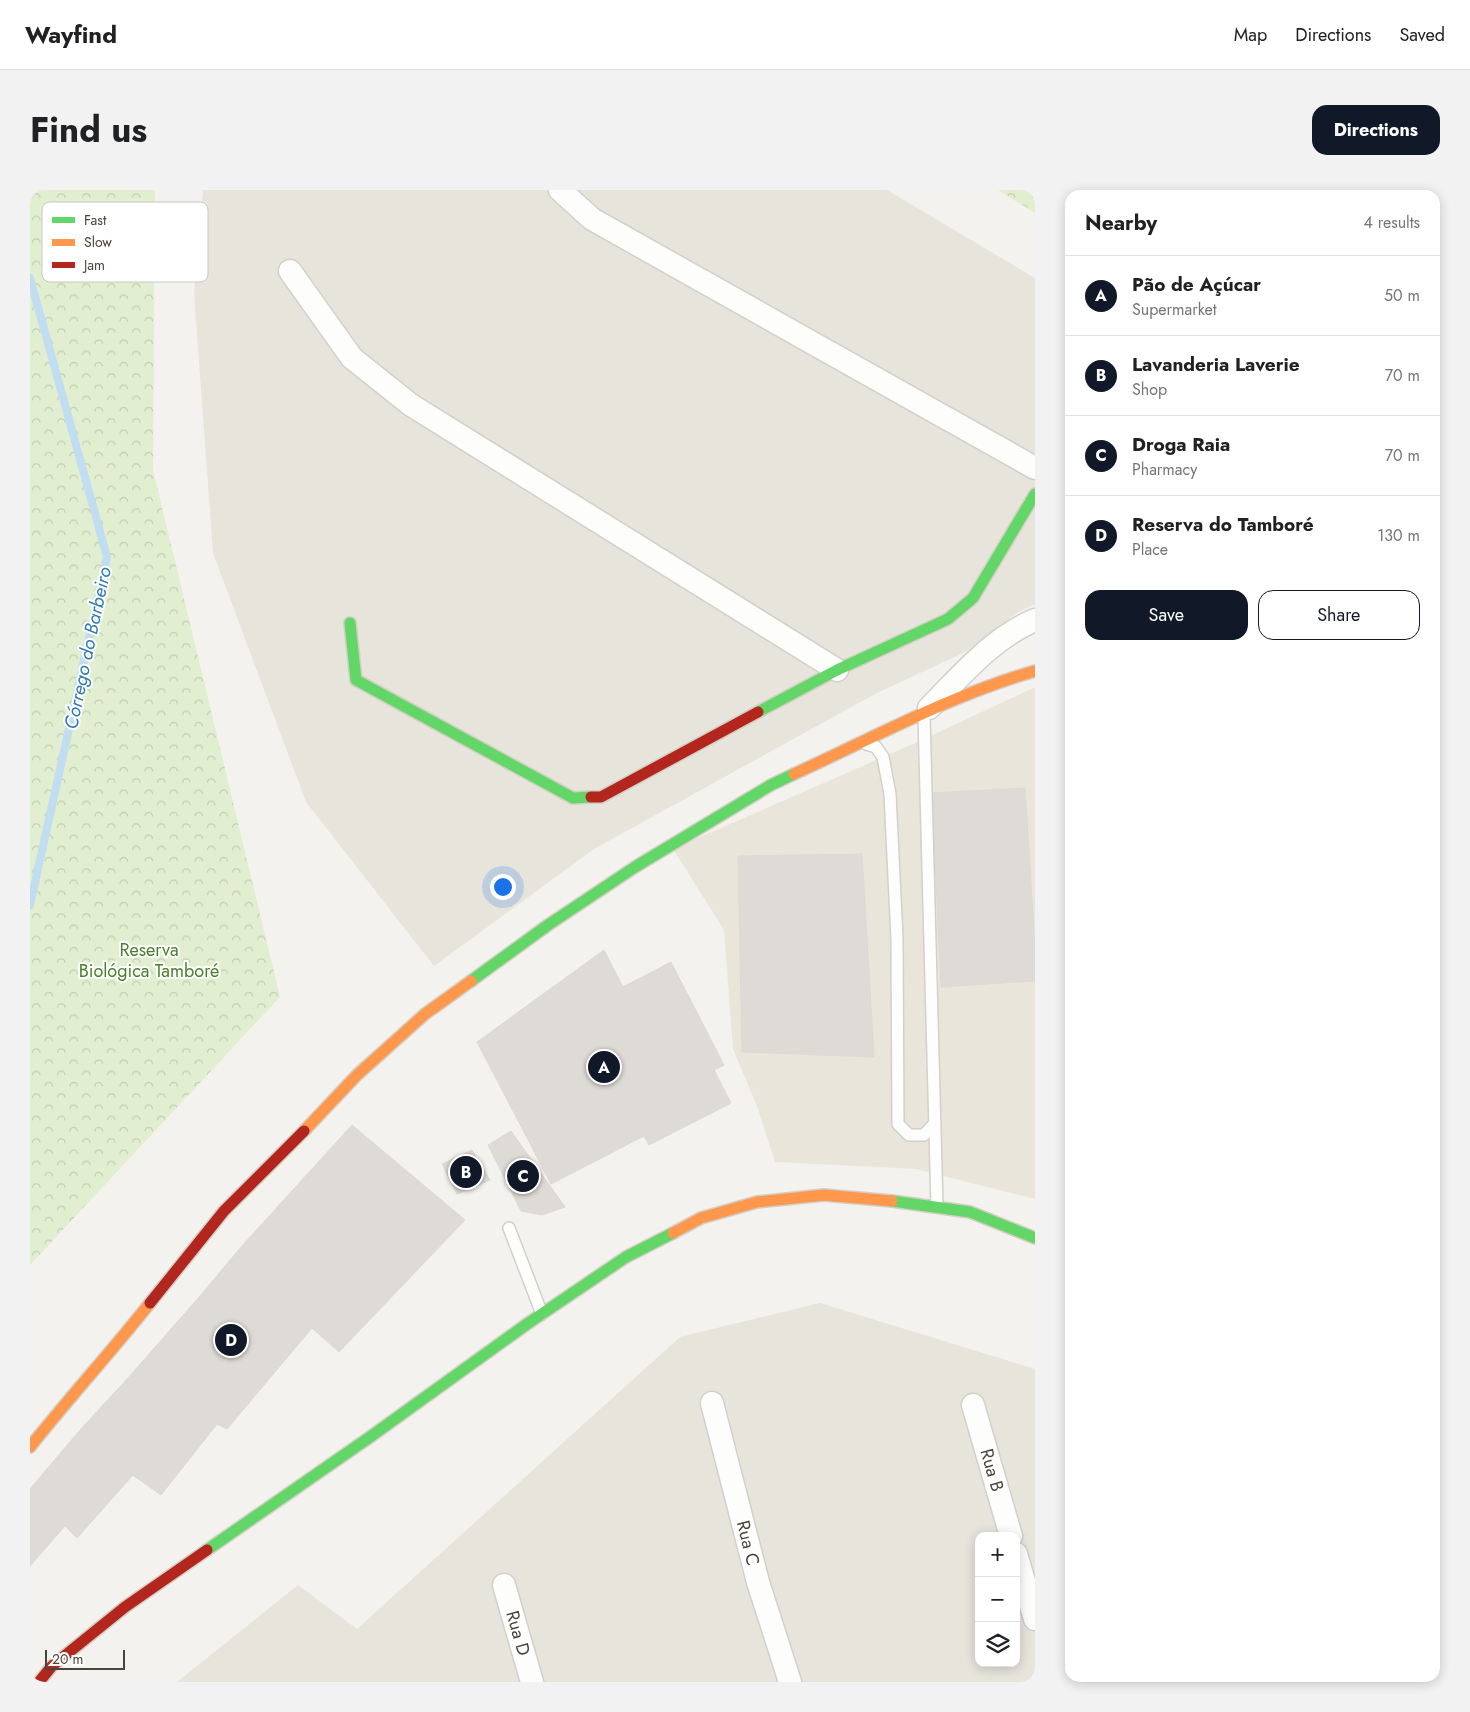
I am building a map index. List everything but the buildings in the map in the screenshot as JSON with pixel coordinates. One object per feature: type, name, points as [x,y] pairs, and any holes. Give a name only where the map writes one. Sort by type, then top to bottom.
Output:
[{"type":"main road","points":[[350,623],[356,680],[573,798],[601,797],[837,670],[948,619],[973,598],[1035,494]]},
{"type":"main road","points":[[30,1447],[80,1385],[109,1354],[139,1314],[224,1211],[314,1120],[356,1074],[426,1014],[548,925],[644,862],[771,785],[956,699],[1007,679],[1035,671]]},
{"type":"main road","points":[[39,1682],[52,1666],[125,1607],[370,1438],[542,1314],[626,1257],[701,1218],[757,1202],[824,1195],[896,1201],[970,1212],[1035,1238]]},
{"type":"street","points":[[560,190],[592,219],[1035,468]]},
{"type":"street","points":[[290,271],[352,358],[411,405],[837,670]]},
{"type":"street","points":[[924,714],[982,654],[1020,626],[1035,620]]},
{"type":"street","name":"Rua C","points":[[712,1403],[758,1582],[790,1682]]},
{"type":"street","name":"Rua B","points":[[973,1405],[1010,1532]]},
{"type":"street","points":[[1020,1568],[1035,1619]]},
{"type":"street","name":"Rua D","points":[[504,1585],[532,1682]]},
{"type":"lane","points":[[924,714],[937,1207]]},
{"type":"lane","points":[[862,743],[876,747],[883,757],[890,794],[897,939],[898,1124],[909,1135],[924,1135],[934,1124]]},
{"type":"lane","points":[[509,1228],[542,1314]]},
{"type":"shaded area","points":[[203,190],[887,190],[1035,278],[1035,604],[1018,612],[965,652],[875,694],[594,849],[434,966],[306,802],[213,553],[194,293],[195,282],[208,282],[208,202],[202,202]]},
{"type":"shaded area","points":[[1035,687],[1035,1199],[916,1169],[775,1162],[757,1106],[733,1049],[724,930],[673,849],[913,744]]},
{"type":"shaded area","points":[[820,1303],[1035,1369],[1035,1682],[177,1682],[298,1585],[357,1629],[680,1337]]},
{"type":"green space","name":"Reserva Biológica Tamboré","points":[[30,190],[155,190],[155,202],[42,202],[42,282],[154,282],[153,470],[280,997],[30,1265]]},
{"type":"green space","points":[[998,190],[1035,190],[1035,213]]},
{"type":"waterway","name":"Córrego do Barbeiro","points":[[30,278],[107,557],[30,905]]},
{"type":"traffic: fast","points":[[758,712],[837,670],[948,619],[973,598],[1035,494]]},
{"type":"traffic: fast","points":[[350,623],[356,680],[573,798],[591,797]]},
{"type":"traffic: fast","points":[[471,981],[548,925],[635,867],[771,785],[794,774]]},
{"type":"traffic: fast","points":[[892,1201],[970,1212],[1035,1238]]},
{"type":"traffic: fast","points":[[207,1550],[370,1437],[527,1324],[626,1257],[673,1233]]},
{"type":"traffic: slow","points":[[794,774],[973,692],[1035,671]]},
{"type":"traffic: slow","points":[[304,1131],[357,1075],[425,1014],[471,981]]},
{"type":"traffic: slow","points":[[673,1233],[701,1218],[757,1202],[824,1195],[892,1201]]},
{"type":"traffic: slow","points":[[30,1447],[150,1303]]},
{"type":"traffic: jam","points":[[591,797],[601,797],[758,712]]},
{"type":"traffic: jam","points":[[150,1303],[224,1211],[304,1131]]},
{"type":"traffic: jam","points":[[39,1682],[52,1666],[125,1607],[207,1550]]},
{"type":"place","name":"Pão de Açúcar","points":[[604,1067]]},
{"type":"place","name":"Lavanderia Laverie","points":[[466,1172]]},
{"type":"place","name":"Droga Raia","points":[[523,1176]]},
{"type":"place","name":"Reserva do Tamboré","points":[[231,1340]]}]
